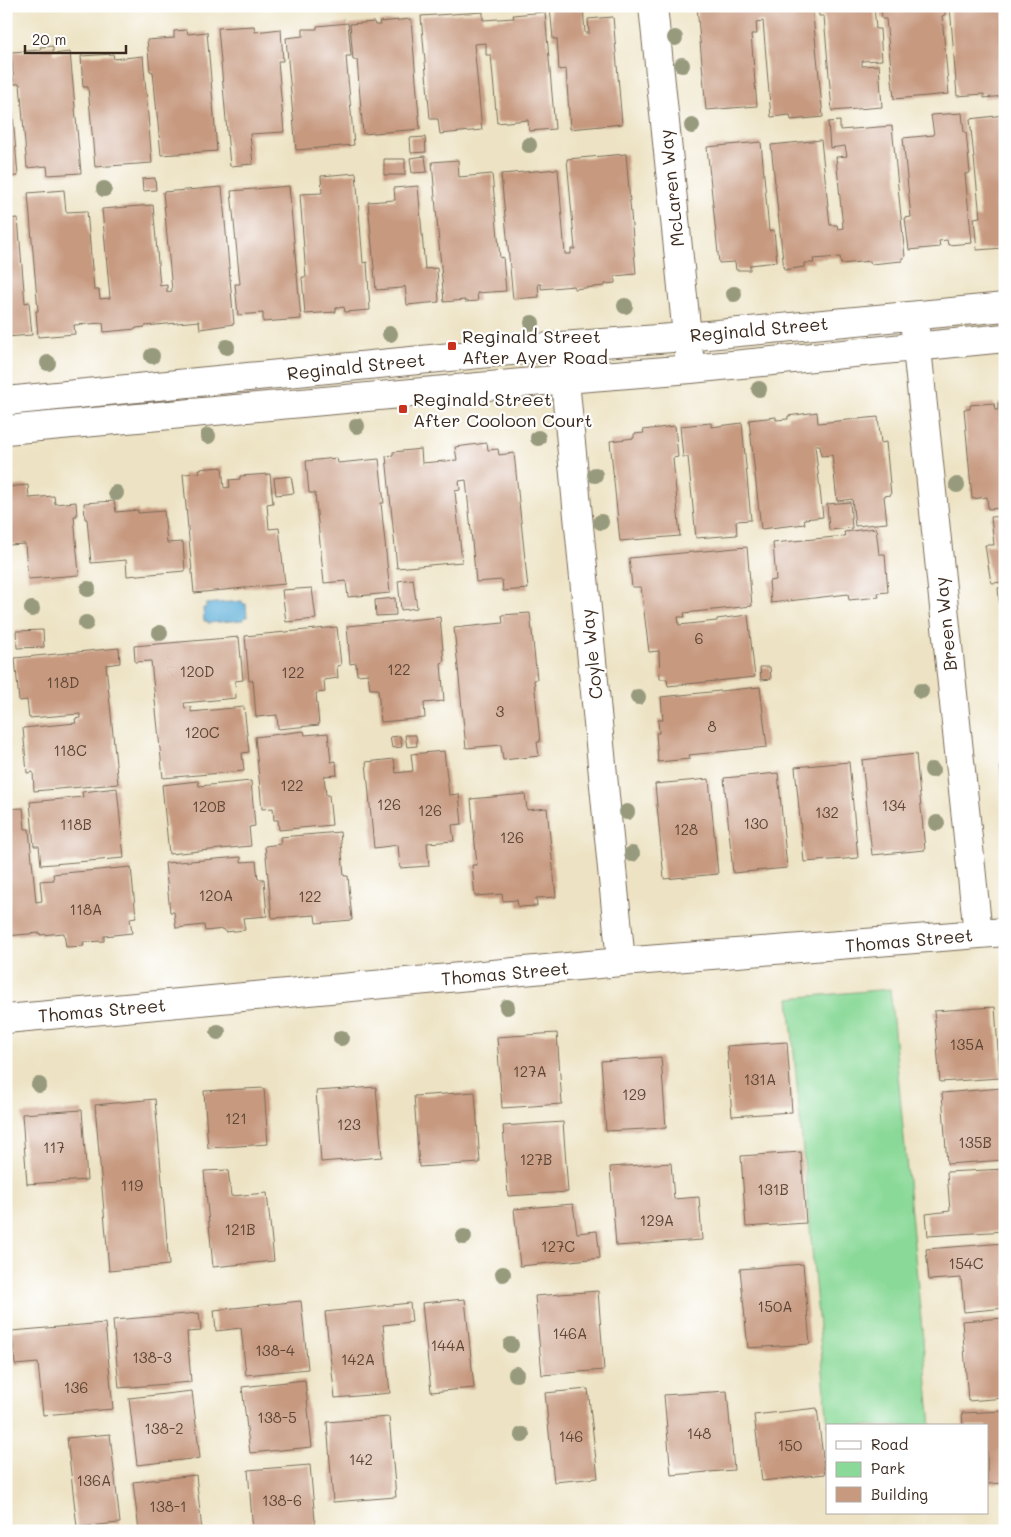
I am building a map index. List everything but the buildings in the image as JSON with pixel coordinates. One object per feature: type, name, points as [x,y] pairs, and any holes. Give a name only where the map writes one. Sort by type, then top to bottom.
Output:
[{"type":"street","name":"McLaren Way","points":[[654,6],[690,369]]},
{"type":"street","name":"Reginald Street","points":[[6,401],[561,346],[686,337],[1005,307]]},
{"type":"street","name":"Breen Way","points":[[913,315],[978,934]]},
{"type":"street","name":"Reginald Street","points":[[6,430],[565,378],[690,369],[1005,338]]},
{"type":"street","name":"Coyle Way","points":[[561,346],[621,962]]},
{"type":"street","name":"Thomas Street","points":[[6,1019],[621,962],[1005,932]]},
{"type":"green space","points":[[890,989],[931,1424],[828,1424],[789,998]]},
{"type":"water","points":[[242,601],[243,604],[246,604],[247,617],[244,617],[244,620],[208,623],[204,621],[203,608],[206,608],[206,604]]},
{"type":"place","name":"Reginald Street After Ayer Road","points":[[452,346]]},
{"type":"place","name":"Reginald Street After Cooloon Court","points":[[403,409]]}]
